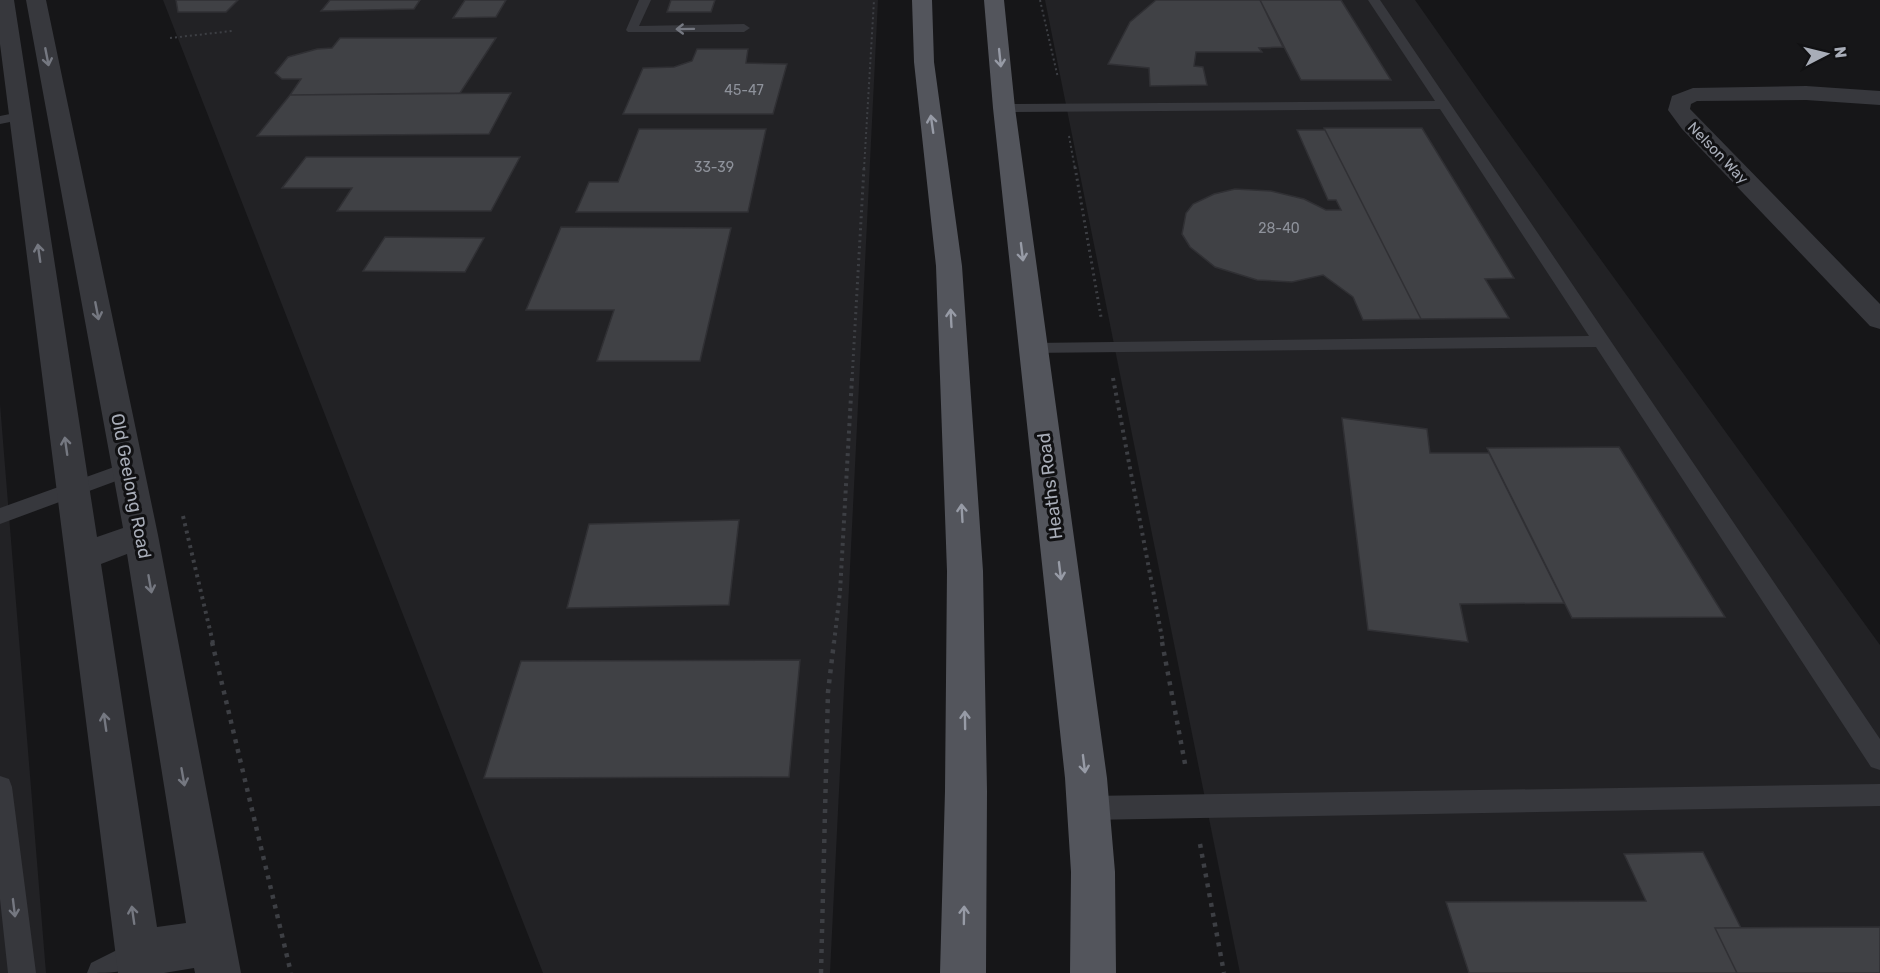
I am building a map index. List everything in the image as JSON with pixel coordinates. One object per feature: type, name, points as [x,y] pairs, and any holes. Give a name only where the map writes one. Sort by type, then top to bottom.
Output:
[{"type":"main road","points":[[921,0],[924,63],[942,199],[948,266],[965,571],[966,791],[963,973]]},
{"type":"main road","name":"Heaths Road","points":[[994,0],[1004,108],[1088,808],[1093,873],[1093,973]]},
{"type":"street","points":[[4,0],[10,118],[73,489],[127,966],[215,958]]},
{"type":"street","name":"Old Geelong Road","points":[[36,0],[141,535],[215,958]]},
{"type":"street","name":"Nelson Way","points":[[1880,98],[1806,93],[1693,95],[1680,101],[1679,110],[1880,320]]},
{"type":"street","points":[[10,118],[57,106]]},
{"type":"street","points":[[81,557],[141,535]]},
{"type":"lane","points":[[645,0],[632,30],[744,28]]},
{"type":"lane","points":[[1374,0],[1880,759]]},
{"type":"lane","points":[[1004,108],[1444,105]]},
{"type":"lane","points":[[1034,349],[1601,341]]},
{"type":"lane","points":[[0,516],[128,469]]},
{"type":"lane","points":[[0,787],[5,874],[22,973]]},
{"type":"lane","points":[[1088,808],[1880,795]]},
{"type":"path","points":[[821,973],[828,692],[840,592],[874,0]]},
{"type":"path","points":[[1040,0],[1064,107],[1224,973]]},
{"type":"path","points":[[170,38],[232,31]]},
{"type":"shaded area","points":[[163,0],[878,0],[830,973],[543,973]]},
{"type":"shaded area","points":[[1045,0],[1415,0],[1880,645],[1880,973],[1240,973]]},
{"type":"shaded area","points":[[0,404],[23,689],[46,973],[0,973]]},
{"type":"building","points":[[176,0],[238,0],[226,12],[178,12]]},
{"type":"building","points":[[330,0],[420,0],[414,9],[321,11]]},
{"type":"building","points":[[465,0],[506,0],[496,17],[453,18]]},
{"type":"building","points":[[671,0],[715,0],[711,12],[667,12]]},
{"type":"building","points":[[1156,0],[1260,0],[1283,47],[1259,48],[1262,52],[1196,52],[1194,66],[1203,67],[1207,85],[1150,86],[1149,68],[1108,64],[1130,22]]},
{"type":"building","points":[[1260,0],[1341,0],[1391,80],[1301,80]]},
{"type":"building","points":[[340,38],[496,38],[460,93],[290,95],[301,79],[282,79],[275,73],[288,57],[317,49],[332,48]]},
{"type":"building","points":[[697,49],[748,49],[746,63],[787,64],[773,114],[623,114],[643,68],[674,67],[692,61]]},
{"type":"building","points":[[511,93],[489,134],[257,136],[290,95]]},
{"type":"building","points":[[1324,128],[1422,128],[1514,278],[1485,279],[1509,318],[1421,319]]},
{"type":"building","points":[[639,129],[766,129],[748,212],[576,212],[589,182],[618,182]]},
{"type":"building","points":[[1297,130],[1325,130],[1421,319],[1363,320],[1353,297],[1323,275],[1292,282],[1257,280],[1215,267],[1190,247],[1182,234],[1186,213],[1193,204],[1214,194],[1235,189],[1271,191],[1304,199],[1326,210],[1341,210],[1336,200],[1328,200]]},
{"type":"building","points":[[306,157],[520,157],[491,211],[337,211],[352,188],[282,188]]},
{"type":"building","points":[[561,227],[731,228],[700,361],[597,361],[614,310],[526,310]]},
{"type":"building","points":[[385,237],[484,238],[465,272],[363,271]]},
{"type":"building","points":[[1342,418],[1427,429],[1430,453],[1489,453],[1564,603],[1460,604],[1468,642],[1368,630]]},
{"type":"building","points":[[1619,447],[1725,617],[1572,618],[1487,448]]},
{"type":"building","points":[[739,520],[729,605],[567,608],[589,524]]},
{"type":"building","points":[[800,660],[789,777],[484,778],[521,661]]},
{"type":"building","points":[[1703,852],[1741,928],[1715,928],[1737,973],[1469,973],[1446,902],[1646,901],[1624,854]]},
{"type":"building","points":[[1880,927],[1880,973],[1737,973],[1715,928]]}]
